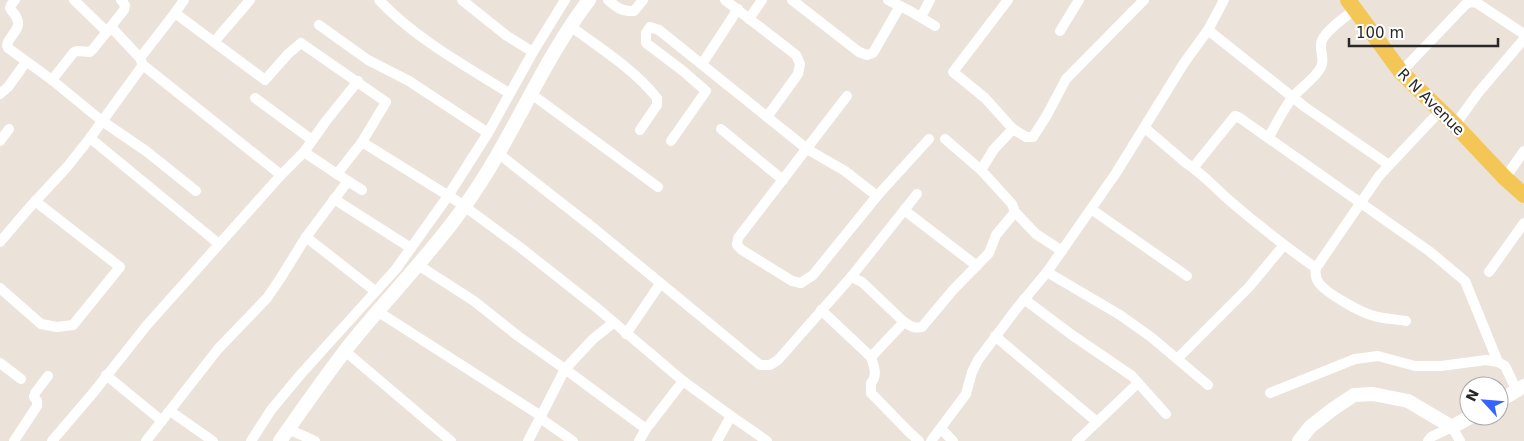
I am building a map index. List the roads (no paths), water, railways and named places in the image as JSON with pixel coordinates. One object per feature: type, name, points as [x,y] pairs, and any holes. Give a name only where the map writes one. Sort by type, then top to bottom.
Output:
[{"type":"main road","name":"R N Avenue","points":[[1351,5],[1401,72],[1524,195]]},
{"type":"street","points":[[16,0],[10,8],[18,19],[18,25],[8,41],[8,48],[52,80],[102,121],[146,151],[196,192]]},
{"type":"street","points":[[74,0],[109,29],[141,62],[281,176]]},
{"type":"street","points":[[52,80],[70,56],[77,51],[90,52],[124,10],[125,5],[121,0]]},
{"type":"street","points":[[214,42],[250,0]]},
{"type":"street","points":[[379,0],[414,33],[509,93]]},
{"type":"street","points":[[462,0],[507,36],[533,52]]},
{"type":"street","points":[[280,441],[345,350],[418,265],[456,201],[509,93],[565,0]]},
{"type":"street","points":[[251,441],[271,410],[396,269],[411,248],[499,154],[543,70],[570,26],[589,0]]},
{"type":"street","points":[[608,0],[626,12],[634,11],[643,0]]},
{"type":"street","points":[[725,0],[796,55],[800,64],[798,74],[767,117]]},
{"type":"street","points":[[749,19],[762,0]]},
{"type":"street","points":[[792,0],[859,52],[867,55],[873,53],[900,6]]},
{"type":"street","points":[[888,0],[935,26]]},
{"type":"street","points":[[921,17],[930,0]]},
{"type":"street","points":[[1008,0],[953,72],[985,98],[1013,129],[1026,137],[1033,137],[1066,79],[1144,0]]},
{"type":"street","points":[[1060,31],[1079,0]]},
{"type":"street","points":[[931,441],[966,394],[972,372],[978,360],[1047,272],[1091,209],[1145,128],[1184,63],[1208,30],[1224,0]]},
{"type":"street","points":[[1401,72],[1464,2],[1477,3],[1524,34]]},
{"type":"street","points":[[0,242],[67,167],[90,138],[179,4],[214,42],[265,80],[288,54],[301,43],[386,102],[362,142],[337,174]]},
{"type":"street","points":[[1269,137],[1293,97],[1321,68],[1323,59],[1321,42],[1351,5]]},
{"type":"street","points":[[702,64],[738,10]]},
{"type":"street","points":[[319,25],[368,60],[417,86],[488,133]]},
{"type":"street","points":[[570,26],[624,66],[649,88],[657,98],[657,105],[640,130]]},
{"type":"street","points":[[671,141],[706,91],[684,71],[646,43],[646,33],[650,28],[659,30],[807,149],[845,171],[877,196]]},
{"type":"street","points":[[1208,30],[1305,107],[1389,165]]},
{"type":"street","points":[[1455,125],[1478,93],[1524,39]]},
{"type":"street","points":[[0,94],[8,87],[26,62]]},
{"type":"street","points":[[52,441],[147,325],[304,152],[358,81]]},
{"type":"street","points":[[530,93],[658,187]]},
{"type":"street","points":[[847,96],[738,238],[738,245],[742,250],[792,281],[801,282],[813,275],[877,196],[929,139]]},
{"type":"street","points":[[255,98],[312,140]]},
{"type":"street","points":[[1406,321],[1371,315],[1348,304],[1318,283],[1315,274],[1316,268],[1378,176],[1440,112]]},
{"type":"street","points":[[1193,168],[1235,116],[1269,137],[1429,251],[1465,281],[1498,362]]},
{"type":"street","points":[[1145,128],[1230,201],[1284,245],[1316,268]]},
{"type":"street","points":[[0,141],[9,129]]},
{"type":"street","points":[[721,129],[783,180]]},
{"type":"street","points":[[981,170],[994,149],[1013,129]]},
{"type":"street","points":[[90,138],[219,244]]},
{"type":"street","points":[[945,139],[981,170],[1012,204],[1015,212],[1036,234],[1062,251]]},
{"type":"street","points":[[362,142],[456,201],[543,266],[683,381],[768,441]]},
{"type":"street","points":[[1505,178],[1524,151]]},
{"type":"street","points":[[304,152],[362,190]]},
{"type":"street","points":[[499,154],[596,230],[760,365],[770,365],[778,360],[851,277],[917,194]]},
{"type":"street","points":[[146,441],[218,349],[267,298],[306,237],[348,181]]},
{"type":"street","points":[[334,199],[411,248]]},
{"type":"street","points":[[0,288],[41,324],[57,327],[73,325],[120,267],[35,201]]},
{"type":"street","points":[[1091,209],[1187,276]]},
{"type":"street","points":[[904,210],[977,266]]},
{"type":"street","points":[[851,277],[862,282],[904,322],[912,327],[922,327],[953,290],[989,254],[996,235],[1015,212]]},
{"type":"street","points":[[1489,272],[1524,223]]},
{"type":"street","points":[[306,237],[375,292]]},
{"type":"street","points":[[1178,360],[1249,287],[1284,245]]},
{"type":"street","points":[[418,265],[474,301],[518,336],[566,369],[594,392],[646,429]]},
{"type":"street","points":[[1047,272],[1120,315],[1151,337],[1208,385]]},
{"type":"street","points":[[626,334],[660,284]]},
{"type":"street","points":[[1024,299],[1132,376],[1166,414]]},
{"type":"street","points":[[821,310],[871,358],[875,373],[875,379],[871,383],[871,393],[919,441]]},
{"type":"street","points":[[378,311],[540,417],[573,441]]},
{"type":"street","points":[[871,358],[904,322]]},
{"type":"street","points":[[528,441],[566,369],[593,339],[612,323]]},
{"type":"street","points":[[995,336],[1097,422]]},
{"type":"street","points":[[345,350],[451,441]]},
{"type":"street","points":[[1270,393],[1355,359],[1378,356],[1415,366],[1441,366],[1486,360],[1498,362],[1505,366],[1520,389],[1509,395]]},
{"type":"street","points":[[0,363],[21,379]]},
{"type":"street","points":[[106,375],[162,421]]},
{"type":"street","points":[[14,441],[37,406],[37,401],[34,397],[35,393],[48,376]]},
{"type":"street","points":[[639,441],[683,381]]},
{"type":"street","points":[[1077,441],[1138,382]]},
{"type":"street","points":[[1299,441],[1310,427],[1333,408],[1354,395],[1373,394],[1408,401],[1452,427],[1460,441]]},
{"type":"street","points":[[170,411],[213,441]]},
{"type":"street","points":[[717,441],[731,416]]},
{"type":"street","points":[[1428,441],[1431,437],[1459,423]]},
{"type":"street","points":[[288,429],[316,441]]},
{"type":"street","points":[[941,429],[953,441]]}]
